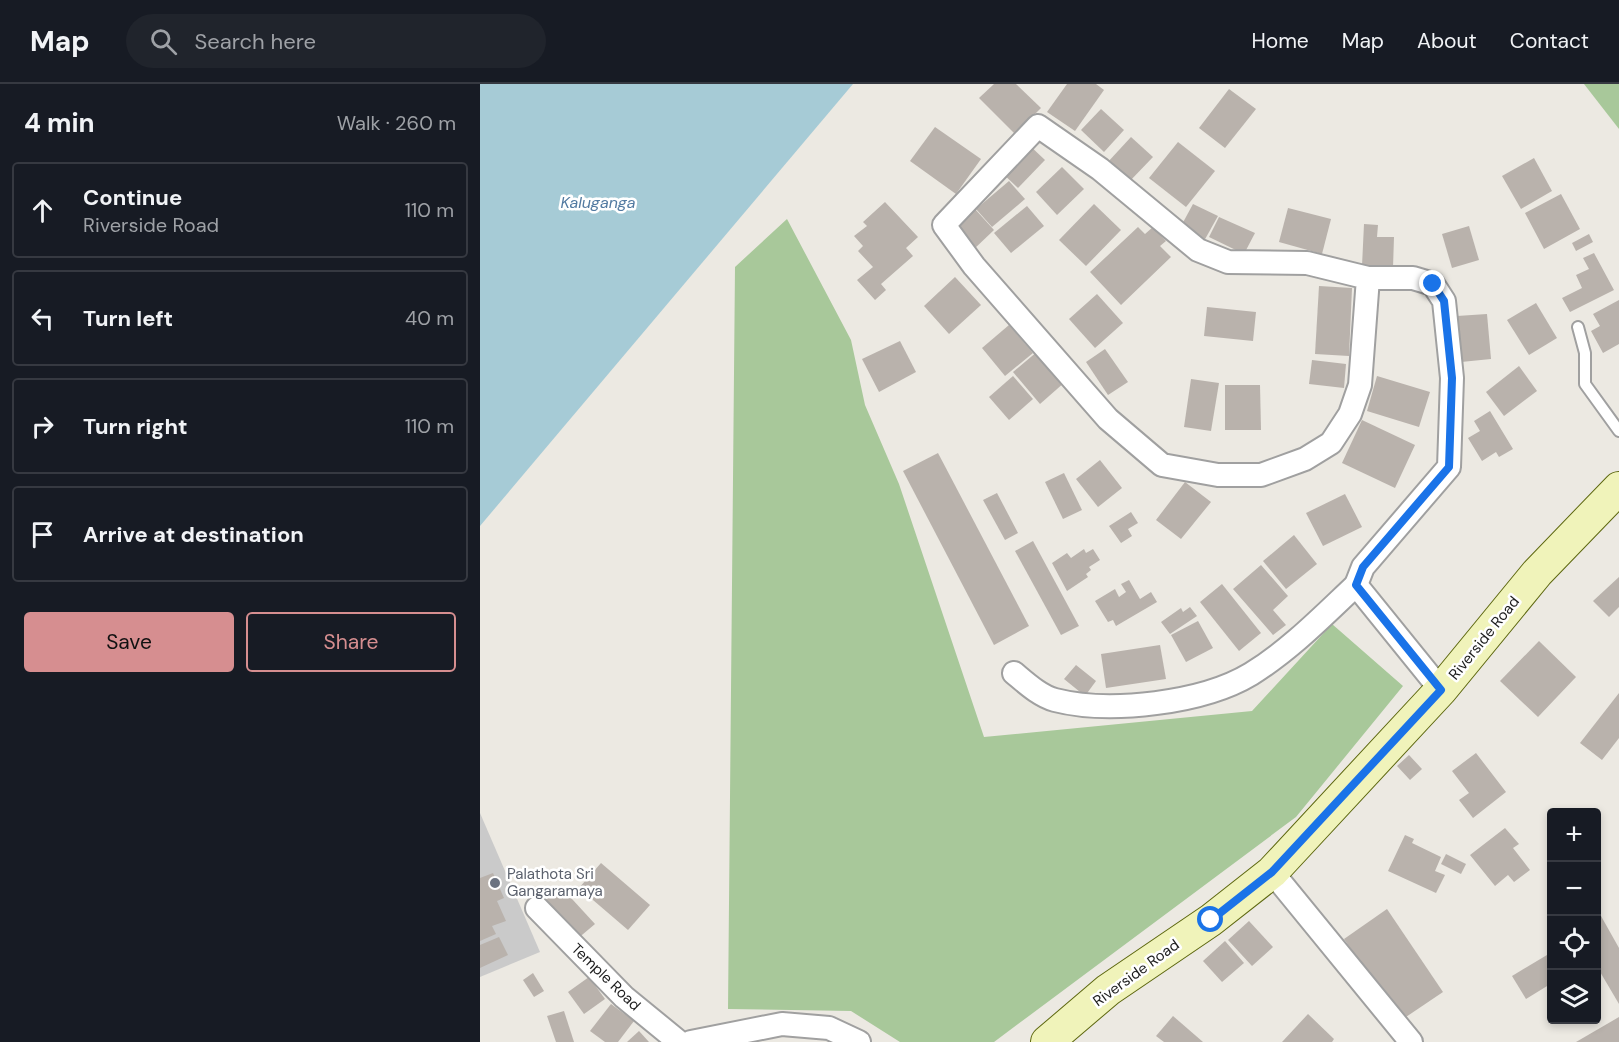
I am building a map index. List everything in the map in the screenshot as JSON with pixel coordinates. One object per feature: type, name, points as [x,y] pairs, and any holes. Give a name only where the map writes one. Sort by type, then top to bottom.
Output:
[{"type":"street","points":[[1014,673],[1031,687],[1053,700],[1086,705],[1133,706],[1194,696],[1250,674],[1298,639],[1356,585],[1363,567],[1449,467],[1452,378],[1444,301],[1433,284],[1413,278],[1368,278],[1307,263],[1228,262],[1198,250],[1100,169],[1038,126],[944,225],[974,266],[1108,419],[1162,465],[1218,475],[1261,475],[1305,459],[1331,443],[1350,414],[1360,385],[1368,278]]},
{"type":"street","name":"Riverside Road","points":[[1047,1042],[1108,990],[1211,920],[1272,872],[1441,690],[1537,573],[1619,488]]},
{"type":"street","points":[[1356,585],[1441,690]]},
{"type":"street","points":[[1272,872],[1411,1042]]},
{"type":"street","name":"Temple Road","points":[[537,908],[624,997],[679,1042]]},
{"type":"street","points":[[691,1042],[782,1024],[829,1028],[859,1042]]},
{"type":"lane","points":[[1578,327],[1585,353],[1585,384],[1619,431]]},
{"type":"shaded area","name":"Palathota Sri Gangaramaya","points":[[480,813],[540,952],[480,977]]},
{"type":"green space","points":[[1584,84],[1619,84],[1619,129]]},
{"type":"green space","points":[[787,219],[851,340],[865,405],[899,484],[984,737],[1252,711],[1332,624],[1403,686],[1296,817],[994,1042],[900,1042],[851,1011],[728,1009],[735,267]]},
{"type":"water","name":"Kaluganga","points":[[480,84],[853,84],[480,526]]},
{"type":"building","points":[[994,84],[1016,84],[1041,108],[1015,134],[979,98]]},
{"type":"building","points":[[1067,84],[1096,84],[1104,90],[1075,131],[1047,112]]},
{"type":"building","points":[[1229,89],[1256,109],[1225,148],[1199,128]]},
{"type":"building","points":[[1101,109],[1124,130],[1104,152],[1081,130]]},
{"type":"building","points":[[935,127],[981,159],[956,194],[910,161]]},
{"type":"building","points":[[1131,137],[1153,157],[1128,183],[1107,163]]},
{"type":"building","points":[[1178,142],[1215,171],[1186,207],[1149,178]]},
{"type":"building","points":[[1027,143],[1045,160],[1018,188],[1000,171]]},
{"type":"building","points":[[1534,158],[1552,191],[1521,209],[1502,176]]},
{"type":"building","points":[[1062,167],[1084,189],[1057,215],[1036,192]]},
{"type":"building","points":[[1009,181],[1025,199],[992,227],[976,209]]},
{"type":"building","points":[[1561,194],[1580,229],[1544,249],[1525,213]]},
{"type":"building","points":[[885,202],[918,237],[906,248],[913,256],[881,284],[886,290],[875,300],[857,280],[873,267],[858,251],[863,246],[854,236],[867,226],[863,222]]},
{"type":"building","points":[[1094,204],[1121,230],[1086,266],[1059,240]]},
{"type":"building","points":[[1193,204],[1218,216],[1204,241],[1180,228]]},
{"type":"building","points":[[1027,206],[1044,226],[1011,253],[994,233]]},
{"type":"building","points":[[974,208],[994,230],[973,250],[953,227]]},
{"type":"building","points":[[1288,208],[1331,219],[1322,254],[1279,242]]},
{"type":"building","points":[[1219,217],[1255,233],[1244,254],[1209,237]]},
{"type":"building","points":[[1364,224],[1378,225],[1377,237],[1394,237],[1393,268],[1362,266]]},
{"type":"building","points":[[1469,226],[1479,260],[1452,268],[1442,234]]},
{"type":"building","points":[[1138,227],[1145,234],[1153,227],[1166,241],[1160,246],[1171,257],[1121,305],[1090,272]]},
{"type":"building","points":[[1589,234],[1593,242],[1576,251],[1572,243]]},
{"type":"building","points":[[1594,253],[1614,290],[1570,312],[1562,298],[1582,288],[1576,275],[1589,269],[1583,258]]},
{"type":"building","points":[[955,277],[981,305],[949,334],[924,306]]},
{"type":"building","points":[[1319,286],[1352,288],[1349,356],[1315,354]]},
{"type":"building","points":[[1097,294],[1123,323],[1095,348],[1069,319]]},
{"type":"building","points":[[1619,300],[1619,344],[1603,353],[1591,331],[1600,326],[1593,314]]},
{"type":"building","points":[[1536,303],[1557,338],[1529,355],[1507,320]]},
{"type":"building","points":[[1207,307],[1256,312],[1253,341],[1204,336]]},
{"type":"building","points":[[1487,314],[1491,359],[1461,362],[1457,316]]},
{"type":"building","points":[[1009,325],[1033,353],[1005,376],[982,348]]},
{"type":"building","points":[[900,341],[916,372],[879,392],[862,359]]},
{"type":"building","points":[[1105,349],[1128,382],[1108,395],[1086,362]]},
{"type":"building","points":[[1038,351],[1065,382],[1040,404],[1013,372]]},
{"type":"building","points":[[1312,360],[1346,364],[1344,388],[1309,384]]},
{"type":"building","points":[[1519,366],[1537,391],[1504,416],[1486,392]]},
{"type":"building","points":[[1013,376],[1033,399],[1009,420],[989,397]]},
{"type":"building","points":[[1377,376],[1430,392],[1419,427],[1367,411]]},
{"type":"building","points":[[1191,379],[1219,383],[1211,431],[1184,427]]},
{"type":"building","points":[[1225,385],[1260,385],[1261,430],[1225,430]]},
{"type":"building","points":[[1490,411],[1513,449],[1499,457],[1496,452],[1482,461],[1468,438],[1480,431],[1474,421]]},
{"type":"building","points":[[1362,420],[1415,445],[1395,488],[1342,463]]},
{"type":"building","points":[[938,453],[1029,626],[994,645],[903,471]]},
{"type":"building","points":[[1100,460],[1122,488],[1098,507],[1076,479]]},
{"type":"building","points":[[1064,473],[1082,510],[1063,519],[1045,482]]},
{"type":"building","points":[[1185,482],[1211,502],[1181,539],[1156,520]]},
{"type":"building","points":[[997,493],[1018,533],[1005,540],[983,500]]},
{"type":"building","points":[[1345,494],[1362,527],[1323,546],[1306,513]]},
{"type":"building","points":[[1131,512],[1138,523],[1128,529],[1132,536],[1121,543],[1109,526]]},
{"type":"building","points":[[1294,535],[1317,564],[1286,589],[1263,561]]},
{"type":"building","points":[[1033,541],[1079,626],[1061,635],[1015,551]]},
{"type":"building","points":[[1084,549],[1086,553],[1093,549],[1100,560],[1089,567],[1091,570],[1086,574],[1088,577],[1067,591],[1052,563],[1067,553],[1071,558]]},
{"type":"building","points":[[1261,565],[1288,596],[1273,610],[1286,625],[1273,635],[1233,589]]},
{"type":"building","points":[[1619,577],[1619,607],[1609,617],[1593,601]]},
{"type":"building","points":[[1129,580],[1140,599],[1151,592],[1157,602],[1116,626],[1113,620],[1108,622],[1095,601],[1115,589],[1119,597],[1126,592],[1121,584]]},
{"type":"building","points":[[1222,584],[1261,633],[1239,651],[1200,602]]},
{"type":"building","points":[[1190,607],[1197,616],[1170,634],[1161,622],[1181,608],[1183,612]]},
{"type":"building","points":[[1198,621],[1213,648],[1186,662],[1171,635]]},
{"type":"building","points":[[1539,641],[1576,677],[1538,717],[1500,681]]},
{"type":"building","points":[[1160,645],[1166,679],[1106,688],[1101,654]]},
{"type":"building","points":[[1076,665],[1096,681],[1085,696],[1064,679]]},
{"type":"building","points":[[1619,693],[1619,738],[1602,760],[1580,743]]},
{"type":"building","points":[[1476,753],[1506,792],[1473,818],[1459,800],[1469,793],[1452,771]]},
{"type":"building","points":[[1409,755],[1422,769],[1410,780],[1397,766]]},
{"type":"building","points":[[1505,828],[1519,844],[1513,848],[1530,870],[1514,882],[1508,875],[1495,886],[1470,855]]},
{"type":"building","points":[[1405,835],[1414,839],[1412,843],[1441,857],[1435,871],[1445,875],[1436,893],[1388,871]]},
{"type":"building","points":[[1446,854],[1466,864],[1461,874],[1441,864]]},
{"type":"building","points":[[601,863],[650,905],[628,930],[579,888]]},
{"type":"building","points":[[493,873],[504,898],[497,901],[506,921],[492,926],[496,934],[480,941],[480,878]]},
{"type":"building","points":[[561,887],[595,924],[576,940],[542,903]]},
{"type":"building","points":[[1387,909],[1443,992],[1400,1021],[1344,939]]},
{"type":"building","points":[[1601,916],[1619,948],[1619,1004],[1601,973]]},
{"type":"building","points":[[1249,921],[1273,947],[1252,966],[1228,940]]},
{"type":"building","points":[[499,937],[508,955],[480,968],[480,945]]},
{"type":"building","points":[[1225,941],[1244,963],[1222,982],[1203,961]]},
{"type":"building","points":[[1547,955],[1547,986],[1526,999],[1512,976]]},
{"type":"building","points":[[533,973],[544,991],[534,997],[523,980]]},
{"type":"building","points":[[589,977],[605,999],[584,1014],[568,992]]},
{"type":"building","points":[[611,1004],[634,1021],[618,1042],[605,1042],[590,1031]]},
{"type":"building","points":[[564,1011],[574,1042],[556,1042],[547,1016]]},
{"type":"building","points":[[1308,1014],[1334,1039],[1332,1042],[1282,1042]]},
{"type":"building","points":[[1173,1016],[1203,1042],[1164,1042],[1156,1036]]},
{"type":"building","points":[[1619,1017],[1619,1042],[1576,1042]]},
{"type":"building","points":[[639,1031],[649,1042],[627,1042]]},
{"type":"place","name":"Palathota Sri Gangaramaya","points":[[495,883]]},
{"type":"route","points":[[1211,920],[1272,872],[1441,690],[1356,585],[1363,567],[1449,467],[1452,378],[1444,301],[1433,284]]}]
